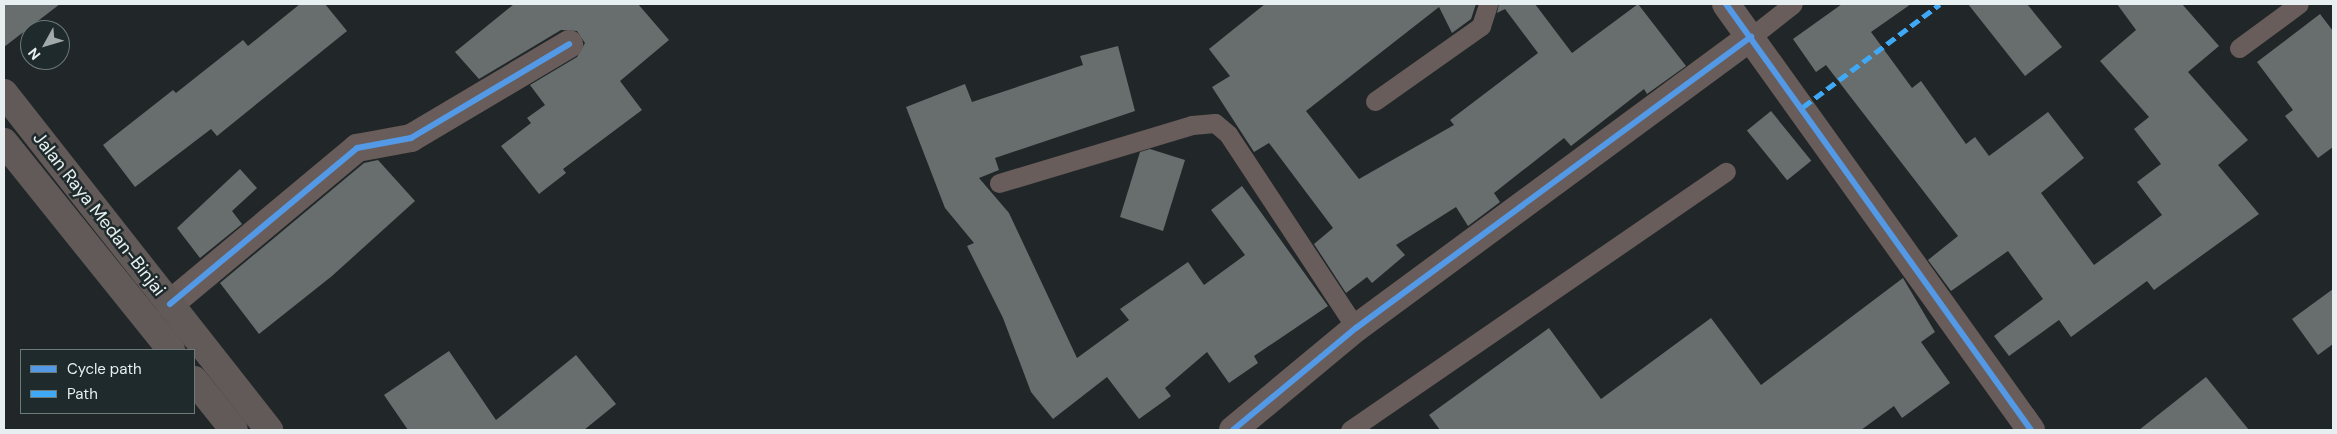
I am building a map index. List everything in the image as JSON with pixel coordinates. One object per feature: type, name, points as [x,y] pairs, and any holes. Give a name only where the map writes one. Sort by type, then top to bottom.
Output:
[{"type":"highway","name":"Jalan Raya Medan-Binjai","points":[[4,93],[269,430]]},
{"type":"highway","name":"Jalan Raya Medan-Binjai","points":[[4,142],[170,349]]},
{"type":"highway","points":[[195,381],[234,430]]},
{"type":"street","points":[[1726,4],[2031,430]]},
{"type":"street","points":[[1233,430],[1356,328],[1750,38]]},
{"type":"street","points":[[170,304],[357,148],[411,138],[569,44]]},
{"type":"lane","points":[[1375,101],[1481,26],[1488,4]]},
{"type":"lane","points":[[1750,38],[1794,4]]},
{"type":"lane","points":[[2239,48],[2299,4]]},
{"type":"lane","points":[[999,183],[1192,125],[1215,123],[1228,134],[1356,328]]},
{"type":"lane","points":[[1350,430],[1726,172]]},
{"type":"building","points":[[4,4],[60,4],[39,20],[20,20],[20,35],[4,47]]},
{"type":"building","points":[[300,4],[325,4],[347,31],[217,136],[211,129],[135,187],[103,145],[173,90],[176,93],[243,40],[248,46]]},
{"type":"building","points":[[514,4],[638,4],[669,40],[620,81],[642,110],[563,169],[566,173],[539,194],[501,146],[531,123],[527,118],[545,105],[530,85],[577,57],[585,43],[577,31],[561,30],[479,79],[455,52]]},
{"type":"building","points":[[1265,4],[1476,4],[1471,19],[1452,33],[1439,7],[1306,111],[1359,179],[1454,125],[1450,120],[1538,53],[1505,9],[1497,13],[1499,4],[1535,4],[1572,53],[1638,4],[1686,66],[1647,94],[1644,89],[1571,146],[1564,138],[1494,193],[1500,202],[1468,226],[1456,207],[1396,245],[1405,255],[1372,283],[1367,277],[1346,293],[1314,244],[1333,228],[1269,143],[1254,152],[1212,87],[1230,76],[1209,49]]},
{"type":"building","points":[[1842,4],[1911,4],[1871,32],[1912,88],[1921,81],[1966,144],[1975,137],[1989,156],[2048,112],[2084,158],[2041,193],[2094,265],[2162,215],[2137,182],[2161,164],[2134,129],[2149,117],[2100,61],[2136,30],[2117,4],[2182,4],[2219,46],[2188,72],[2248,140],[2218,165],[2259,214],[2154,290],[2147,281],[2071,337],[2059,320],[2009,356],[1994,336],[2043,299],[2008,251],[1951,291],[1928,260],[1958,236],[1826,65],[1816,72],[1793,39]]},
{"type":"building","points":[[1968,4],[2027,4],[2062,47],[2025,76]]},
{"type":"building","points":[[2320,14],[2333,31],[2333,147],[2318,158],[2285,116],[2293,110],[2257,62]]},
{"type":"building","points":[[1118,46],[1135,111],[995,158],[999,170],[979,178],[1009,213],[1077,358],[1129,320],[1120,309],[1188,262],[1204,285],[1245,255],[1211,210],[1242,186],[1328,306],[1254,356],[1258,363],[1229,383],[1207,352],[1165,388],[1171,396],[1139,419],[1107,377],[1053,419],[1031,392],[1003,318],[967,246],[974,243],[945,208],[906,107],[965,84],[972,102],[1083,65],[1080,56]]},
{"type":"building","points":[[1771,111],[1811,161],[1787,180],[1747,131]]},
{"type":"building","points":[[1150,149],[1185,160],[1163,231],[1120,217],[1140,152]]},
{"type":"building","points":[[378,160],[415,201],[332,276],[259,334],[220,283],[364,163]]},
{"type":"building","points":[[240,169],[257,188],[232,211],[242,224],[200,258],[177,228]]},
{"type":"building","points":[[1903,278],[1935,332],[1921,342],[1950,383],[1902,418],[1894,406],[1861,430],[1440,430],[1429,415],[1549,328],[1601,399],[1711,318],[1761,385]]},
{"type":"building","points":[[2333,289],[2333,344],[2318,355],[2292,319]]},
{"type":"building","points":[[449,351],[496,420],[576,355],[616,404],[584,430],[408,430],[384,395]]},
{"type":"building","points":[[2206,377],[2249,430],[2139,430]]},
{"type":"marked path","points":[[1803,107],[1940,4]]},
{"type":"cycle path","points":[[1726,4],[2031,430]]},
{"type":"cycle path","points":[[1233,430],[1356,328],[1751,37]]},
{"type":"cycle path","points":[[170,304],[357,148],[411,138],[569,44]]}]
